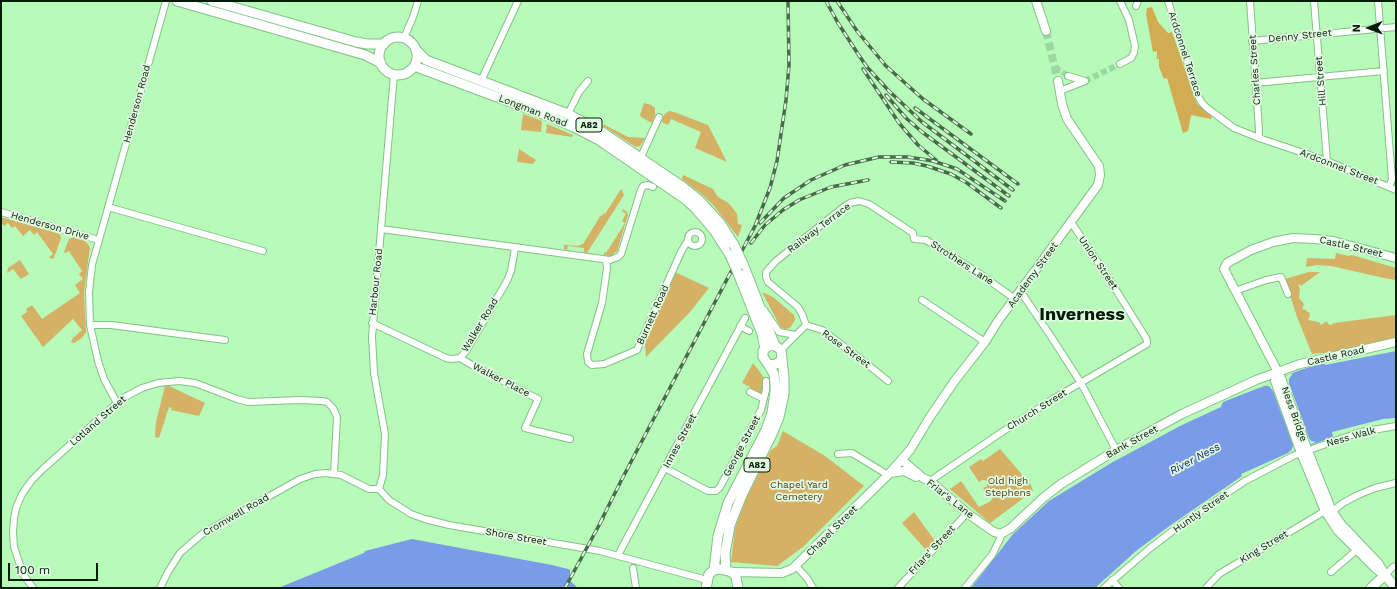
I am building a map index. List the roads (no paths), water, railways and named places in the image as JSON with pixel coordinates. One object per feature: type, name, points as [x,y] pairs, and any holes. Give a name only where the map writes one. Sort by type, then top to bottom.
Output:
[{"type":"highway","points":[[176,1],[358,53],[381,62]]},
{"type":"highway","points":[[212,1],[356,42],[366,44],[384,44]]},
{"type":"highway","points":[[404,38],[393,38],[384,44],[380,53],[381,62],[384,68],[394,74],[405,73],[414,66],[416,61],[416,50]]},
{"type":"highway","name":"A82","points":[[404,38],[413,44],[416,50]]},
{"type":"highway","name":"Longman Road","points":[[416,50],[426,60],[568,114],[602,132],[641,157],[683,187],[707,208],[720,223],[734,245],[759,302]]},
{"type":"highway","name":"Longman Road","points":[[414,66],[574,127],[599,140],[685,199],[696,209],[714,230],[730,254],[762,334],[765,349]]},
{"type":"highway","name":"A82","points":[[738,586],[736,577],[729,571],[725,554],[730,525],[742,495],[772,434],[779,417],[784,394],[783,357],[759,302]]},
{"type":"highway","points":[[765,349],[770,346],[778,348]]},
{"type":"highway","name":"A82","points":[[707,584],[709,574],[714,570],[718,536],[728,503],[766,430],[772,413],[775,384],[774,374],[763,357],[765,349]]},
{"type":"highway","points":[[768,364],[777,364],[782,360]]},
{"type":"highway","points":[[714,570],[729,571]]},
{"type":"highway","points":[[1371,588],[1385,575],[1396,588]]},
{"type":"main road","points":[[1034,2],[1046,31]]},
{"type":"main road","name":"Academy Street","points":[[902,460],[956,379],[985,342],[998,321],[1015,300],[1098,185],[1100,175],[1099,166],[1068,119],[1062,104],[1058,81]]},
{"type":"main road","name":"Castle Street","points":[[1225,273],[1224,266],[1226,263],[1243,254],[1273,242],[1293,238],[1310,238],[1333,241],[1396,258]]},
{"type":"main road","name":"Ness Bridge","points":[[1225,273],[1245,309],[1278,377],[1303,450],[1329,511]]},
{"type":"main road","name":"Castle Road","points":[[1278,377],[1311,361],[1396,342]]},
{"type":"main road","name":"Bank Street","points":[[1000,534],[1011,528],[1043,498],[1062,484],[1116,450],[1182,414],[1278,377]]},
{"type":"main road","name":"Chapel Street","points":[[729,571],[748,573],[782,573],[796,566],[902,460]]},
{"type":"main road","name":"Friar's Lane","points":[[902,460],[967,513],[994,532],[1000,534]]},
{"type":"main road","points":[[889,474],[904,471],[914,476],[927,479]]},
{"type":"main road","points":[[1329,511],[1338,531],[1358,549],[1375,568],[1385,575]]},
{"type":"main road","points":[[1329,511],[1379,564],[1385,575]]},
{"type":"main road","points":[[738,586],[748,573]]},
{"type":"street","name":"Henderson Road","points":[[117,403],[104,379],[98,361],[90,325],[88,292],[92,265],[166,1]]},
{"type":"street","points":[[404,38],[418,1]]},
{"type":"street","points":[[481,81],[518,1]]},
{"type":"street","points":[[1120,1],[1129,20],[1135,46],[1134,53],[1131,58],[1120,64]]},
{"type":"street","name":"Ardconnel Terrace","points":[[1168,1],[1200,100],[1207,108],[1234,128],[1258,138]]},
{"type":"street","name":"Charles Street","points":[[1250,1],[1259,130],[1258,138]]},
{"type":"street","name":"Hill Street","points":[[1314,1],[1327,161]]},
{"type":"street","points":[[1378,1],[1392,179],[1390,187]]},
{"type":"street","name":"Denny Street","points":[[1252,40],[1396,27]]},
{"type":"street","points":[[1255,82],[1384,72]]},
{"type":"street","name":"Harbour Road","points":[[379,489],[383,475],[385,434],[374,373],[372,323],[394,74]]},
{"type":"street","points":[[1060,92],[1085,81],[1068,76]]},
{"type":"street","name":"Longman Road","points":[[568,114],[579,92],[588,81]]},
{"type":"street","points":[[641,157],[658,116]]},
{"type":"street","name":"Ardconnel Street","points":[[1258,138],[1327,161],[1396,190]]},
{"type":"street","points":[[381,229],[606,260],[614,259],[620,254],[643,186],[648,185],[653,187]]},
{"type":"street","name":"Railway Terrace","points":[[806,325],[798,307],[766,280],[766,272],[771,265],[850,203],[859,201],[869,204]]},
{"type":"street","name":"Strothers Lane","points":[[869,204],[910,231],[914,236],[914,239],[926,240],[980,274],[1015,300]]},
{"type":"street","points":[[108,207],[263,251]]},
{"type":"street","name":"Henderson Drive","points":[[1,212],[99,240]]},
{"type":"street","name":"Union Street","points":[[1071,222],[1146,338],[1146,344]]},
{"type":"street","name":"Burnett Road","points":[[606,260],[607,268],[602,303],[587,354],[588,362],[592,365],[604,364],[637,350],[687,243]]},
{"type":"street","name":"Walker Road","points":[[372,323],[446,358],[460,358],[466,351],[507,280],[515,248]]},
{"type":"street","points":[[1235,291],[1266,280],[1281,277],[1288,294]]},
{"type":"street","points":[[1020,292],[1081,383],[1116,450]]},
{"type":"street","points":[[922,300],[985,342]]},
{"type":"street","points":[[759,302],[779,332],[796,335]]},
{"type":"street","name":"Innes Street","points":[[618,555],[745,318]]},
{"type":"street","points":[[90,325],[111,325],[225,340]]},
{"type":"street","points":[[778,348],[796,335],[806,325]]},
{"type":"street","name":"Rose Street","points":[[806,325],[822,330],[888,381]]},
{"type":"street","points":[[740,326],[749,331]]},
{"type":"street","name":"Church Street","points":[[927,479],[1146,344]]},
{"type":"street","name":"Walker Place","points":[[460,358],[538,399],[524,428],[570,439]]},
{"type":"street","name":"Lotland Street","points":[[33,588],[23,574],[14,547],[14,519],[16,508],[22,494],[32,480],[43,469],[117,403],[133,392],[158,383],[179,381],[205,386],[242,401],[315,400],[326,402],[333,408],[336,417],[334,473]]},
{"type":"street","name":"George Street","points":[[665,468],[708,491],[716,491],[720,487],[761,410],[766,390],[766,381]]},
{"type":"street","points":[[750,392],[764,399]]},
{"type":"street","name":"Ness Walk","points":[[1303,450],[1361,432],[1396,426]]},
{"type":"street","name":"Huntly Street","points":[[1104,588],[1149,549],[1219,498],[1252,477],[1303,450]]},
{"type":"street","points":[[838,454],[852,453],[889,474]]},
{"type":"street","name":"Shore Street","points":[[334,473],[349,478],[369,489],[379,489],[389,500],[411,514],[449,526],[618,555],[707,584]]},
{"type":"street","name":"Cromwell Road","points":[[160,588],[180,553],[202,534],[300,479],[315,474],[334,473]]},
{"type":"street","name":"King Street","points":[[1210,587],[1220,574],[1343,503],[1375,488],[1396,483]]},
{"type":"street","name":"Friars' Street","points":[[898,588],[967,513]]},
{"type":"street","points":[[965,588],[992,555],[998,543],[1000,534]]},
{"type":"street","points":[[1330,572],[1358,549]]},
{"type":"street","points":[[796,566],[807,578],[813,588]]},
{"type":"street","points":[[1385,575],[1396,566]]},
{"type":"street","points":[[633,568],[636,588]]},
{"type":"street","points":[[1112,580],[1119,588]]},
{"type":"water","name":"River Ness","points":[[1396,351],[1396,418],[1383,419],[1332,432],[1333,437],[1288,453],[1241,474],[1242,476],[1136,551],[1095,588],[971,588],[1013,534],[1049,501],[1111,463],[1182,425],[1221,407],[1223,402],[1295,372],[1324,362],[1325,365]]},
{"type":"water","points":[[412,539],[568,569],[570,570],[570,575],[568,579],[578,588],[278,588],[364,553],[365,551]]},
{"type":"tunnel","points":[[1046,31],[1058,81]]},
{"type":"tunnel","points":[[1085,81],[1120,64]]},
{"type":"tunnel","points":[[1055,67],[1068,76]]},
{"type":"railway","points":[[600,523],[755,226],[770,188],[777,161],[786,100],[789,65],[788,1]]},
{"type":"railway","points":[[826,1],[838,23],[867,67],[889,91],[922,122],[1013,190]]},
{"type":"railway","points":[[837,1],[857,31],[886,66],[923,99],[971,134]]},
{"type":"railway","points":[[863,69],[899,123],[918,145],[936,160]]},
{"type":"railway","points":[[886,95],[906,118],[922,132],[1009,196]]},
{"type":"railway","points":[[915,108],[1018,184]]},
{"type":"railway","points":[[760,223],[784,198],[811,180],[845,165],[879,157],[907,157],[921,159],[933,161],[957,169],[1005,201]]},
{"type":"railway","points":[[891,162],[913,163],[951,174],[967,183],[1001,208]]},
{"type":"railway","points":[[751,243],[765,225],[783,210],[799,200],[831,187],[868,180]]},
{"type":"railway","points":[[565,588],[603,518]]},
{"type":"district","name":"Inverness","points":[[1082,315]]},
{"type":"park label","name":"Old high Stephens","points":[[1008,486]]},
{"type":"park label","name":"Chapel Yard Cemetery","points":[[799,490]]}]
